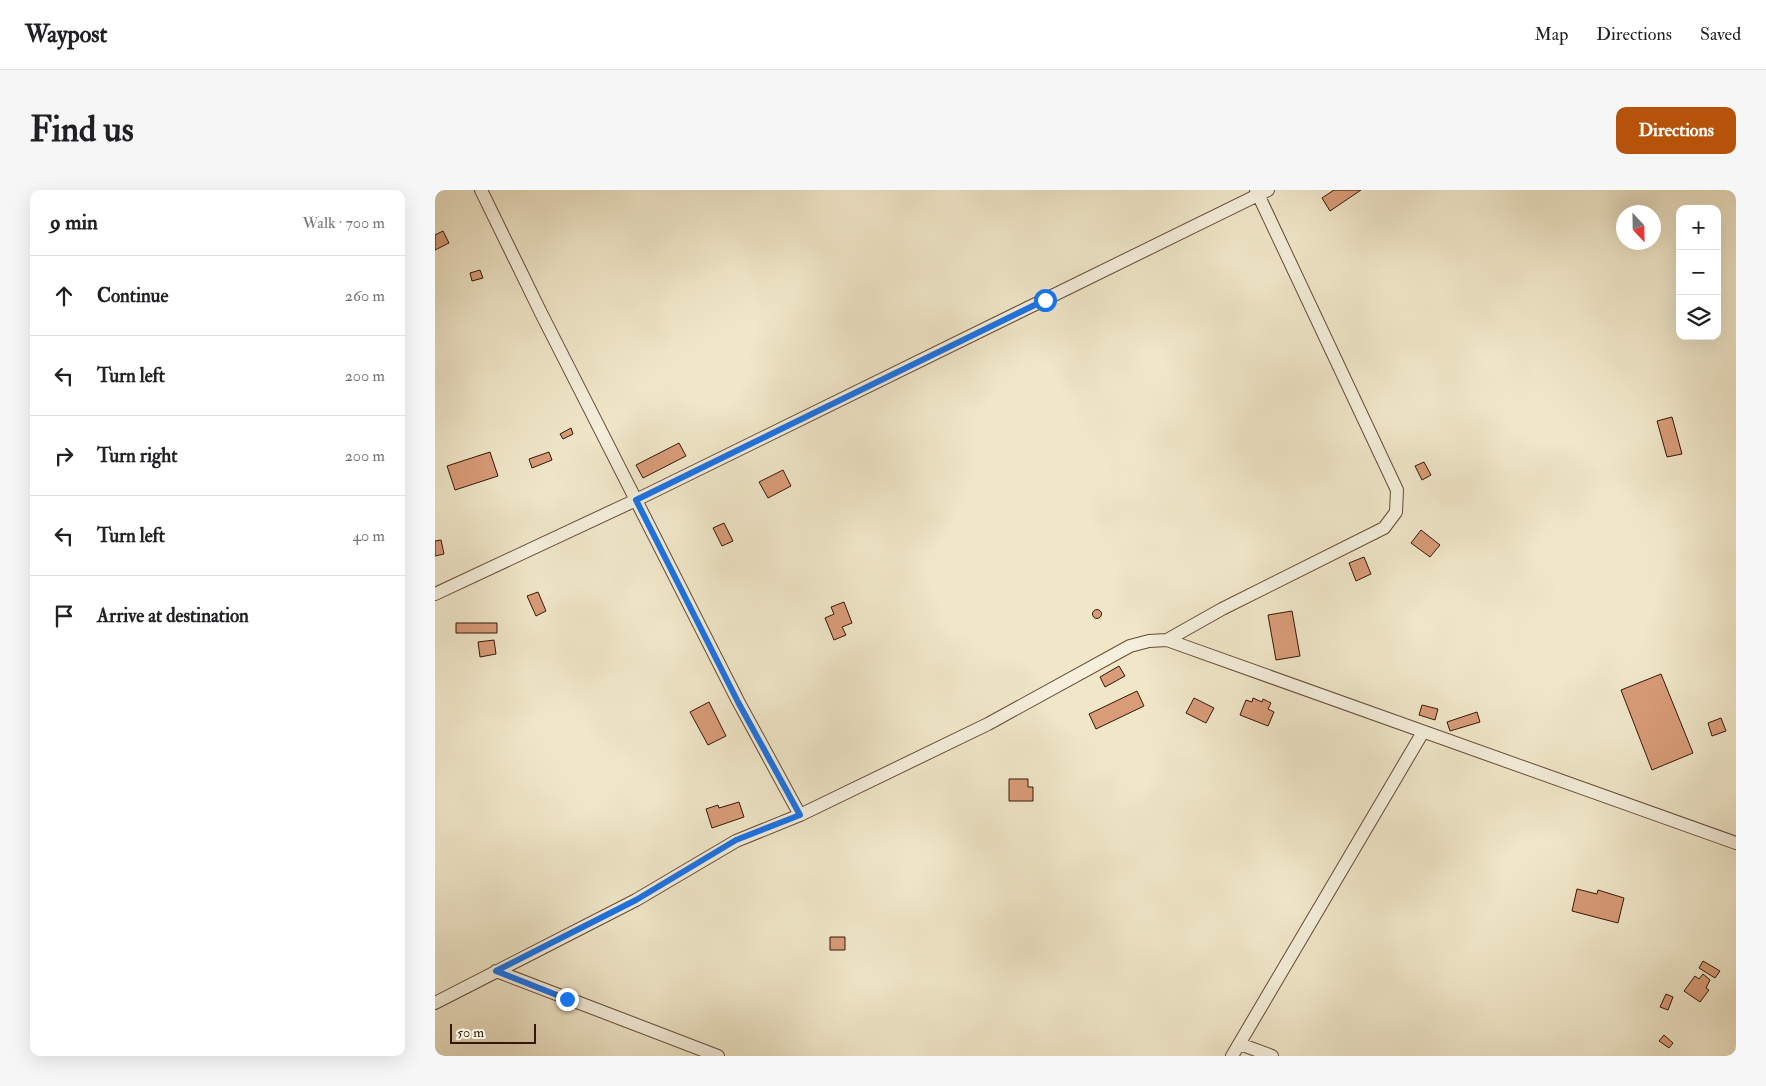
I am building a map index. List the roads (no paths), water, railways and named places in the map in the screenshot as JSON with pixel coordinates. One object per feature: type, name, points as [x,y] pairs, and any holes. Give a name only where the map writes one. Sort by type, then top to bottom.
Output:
[{"type":"street","points":[[481,190],[541,313],[738,702],[800,815]]},
{"type":"street","points":[[435,594],[636,500],[1261,192],[1397,490],[1397,512],[1383,528],[1222,609],[1167,640]]},
{"type":"street","points":[[435,1003],[636,900],[736,840],[800,815],[988,724],[1130,646],[1149,641],[1167,640],[1736,843]]},
{"type":"street","points":[[1232,1056],[1423,732]]},
{"type":"street","points":[[496,971],[718,1056]]},
{"type":"street","points":[[1240,1044],[1272,1056]]}]
